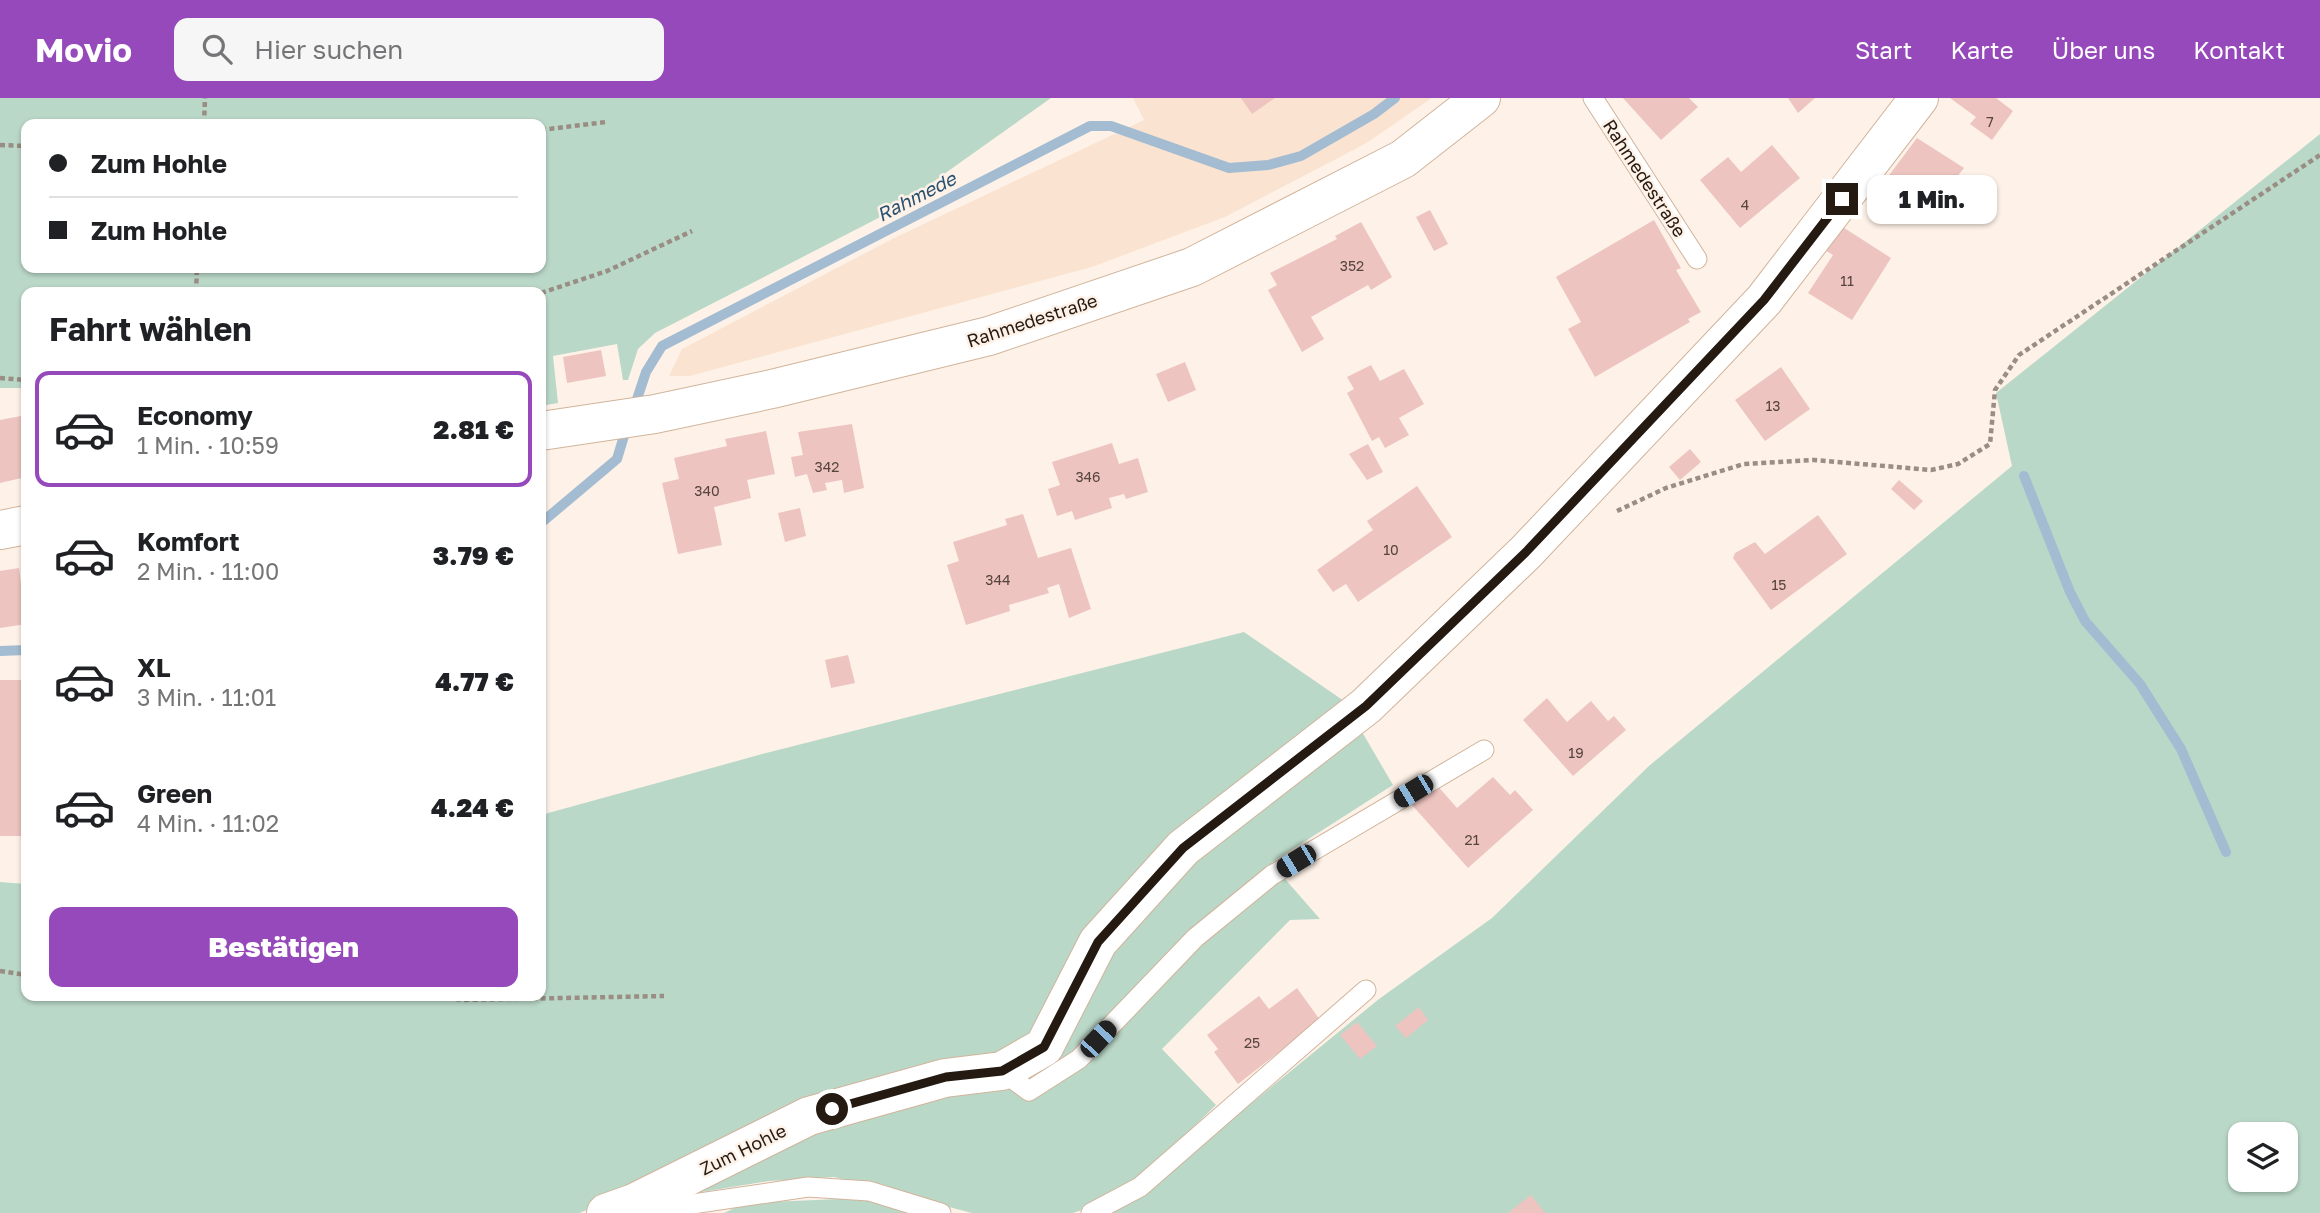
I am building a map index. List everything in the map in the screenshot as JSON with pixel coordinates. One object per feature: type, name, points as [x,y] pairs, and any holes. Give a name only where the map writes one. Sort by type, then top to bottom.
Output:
[{"type":"street","name":"Rahmedestraße","points":[[546,430],[606,419],[655,414],[989,337],[1192,267],[1403,159],[1481,98]]},
{"type":"street","name":"Zum Hohle","points":[[620,1208],[809,1115],[946,1077],[1002,1071],[1044,1047],[1098,942],[1183,848],[1366,706],[1526,552],[1764,300],[1919,98]]},
{"type":"street","points":[[0,530],[21,526]]},
{"type":"lane","name":"Rahmedestraße","points":[[1593,98],[1697,259]]},
{"type":"lane","points":[[1002,1071],[1030,1091],[1079,1059],[1195,939],[1272,875],[1484,750]]},
{"type":"lane","points":[[1091,1213],[1140,1187],[1366,990]]},
{"type":"lane","points":[[620,1208],[686,1205],[808,1187],[869,1191],[941,1213]]},
{"type":"path","points":[[204,119],[205,98]]},
{"type":"path","points":[[546,129],[606,122]]},
{"type":"path","points":[[0,145],[21,146]]},
{"type":"path","points":[[1608,516],[1666,488],[1744,464],[1814,460],[1931,470],[1958,464],[1990,444],[1995,390],[2019,355],[2320,156]]},
{"type":"path","points":[[546,291],[607,271],[692,231]]},
{"type":"path","points":[[0,377],[21,379]]},
{"type":"path","points":[[0,971],[21,974]]},
{"type":"path","points":[[546,998],[664,996]]},
{"type":"shaded area","points":[[1133,98],[1432,98],[1365,144],[1225,217],[1092,267],[690,376],[669,376],[682,349],[894,238],[1144,120]]},
{"type":"green space","points":[[0,98],[1051,98],[892,211],[655,333],[638,349],[628,380],[623,380],[617,344],[553,356],[558,403],[546,405],[546,287],[21,287],[21,388],[0,388]]},
{"type":"green space","points":[[2320,134],[2320,1213],[1110,1213],[1231,1120],[1379,999],[1492,918],[1650,765],[2012,466],[1996,393]]},
{"type":"green space","points":[[1244,632],[1344,701],[1393,785],[1271,863],[1320,919],[1290,920],[1162,1049],[1216,1105],[1149,1170],[1099,1204],[1073,1213],[972,1213],[834,1177],[769,1181],[695,1193],[654,1185],[579,1213],[0,1213],[0,882],[21,884],[21,1001],[546,1001],[546,814],[766,753]]},
{"type":"green space","points":[[863,1198],[911,1213],[724,1213],[745,1203]]},
{"type":"building","points":[[1241,98],[1275,98],[1252,114]]},
{"type":"building","points":[[1623,98],[1689,98],[1698,107],[1661,140]]},
{"type":"building","points":[[1788,98],[1815,98],[1798,113]]},
{"type":"building","points":[[1950,98],[1996,98],[2013,111],[1992,140],[1970,124],[1976,117]]},
{"type":"building","points":[[1917,138],[1964,168],[1926,216],[1881,186]]},
{"type":"building","points":[[1772,145],[1800,178],[1740,228],[1700,180],[1728,157],[1741,172]]},
{"type":"building","points":[[1430,210],[1448,244],[1434,251],[1416,217]]},
{"type":"building","points":[[1654,220],[1681,268],[1676,270],[1701,312],[1688,319],[1690,322],[1595,377],[1568,329],[1581,322],[1556,277]]},
{"type":"building","points":[[1361,222],[1392,277],[1371,290],[1368,285],[1311,317],[1324,339],[1302,352],[1268,290],[1277,285],[1270,273],[1337,239],[1335,236]]},
{"type":"building","points":[[1838,224],[1891,258],[1852,320],[1808,293],[1833,255],[1823,249]]},
{"type":"building","points":[[601,350],[606,376],[567,383],[563,357]]},
{"type":"building","points":[[1185,362],[1196,390],[1168,402],[1156,374]]},
{"type":"building","points":[[1371,365],[1380,381],[1404,369],[1424,404],[1399,418],[1409,435],[1385,448],[1379,437],[1372,441],[1347,393],[1354,389],[1347,377]]},
{"type":"building","points":[[1781,367],[1810,409],[1765,441],[1735,400]]},
{"type":"building","points":[[21,416],[21,478],[0,483],[0,420]]},
{"type":"building","points":[[852,424],[864,488],[844,493],[842,480],[825,483],[827,490],[813,493],[807,474],[795,477],[791,457],[803,455],[798,432]]},
{"type":"building","points":[[766,431],[775,474],[747,480],[751,498],[714,507],[722,545],[678,554],[662,483],[679,479],[674,458],[727,446],[725,439]]},
{"type":"building","points":[[1112,443],[1119,464],[1138,458],[1148,492],[1126,499],[1124,494],[1109,498],[1112,508],[1075,520],[1072,511],[1057,516],[1048,489],[1060,485],[1052,462]]},
{"type":"building","points":[[1368,444],[1383,472],[1367,480],[1349,454]]},
{"type":"building","points":[[1690,449],[1701,462],[1680,480],[1669,467]]},
{"type":"building","points":[[1899,480],[1923,501],[1914,510],[1891,489]]},
{"type":"building","points":[[1417,486],[1452,537],[1358,602],[1346,584],[1333,592],[1317,570],[1373,530],[1367,521]]},
{"type":"building","points":[[800,508],[806,536],[785,542],[778,513]]},
{"type":"building","points":[[1023,514],[1038,558],[1071,548],[1091,609],[1069,618],[1059,584],[1047,588],[1049,593],[1009,605],[1010,611],[966,625],[947,565],[959,561],[953,542],[1007,525],[1005,519]]},
{"type":"building","points":[[1818,515],[1847,554],[1771,610],[1733,558],[1735,553],[1755,542],[1765,554]]},
{"type":"building","points":[[19,568],[21,625],[0,628],[0,571]]},
{"type":"building","points":[[848,655],[855,683],[831,688],[825,660]]},
{"type":"building","points":[[0,680],[21,680],[21,836],[0,836]]},
{"type":"building","points":[[1547,698],[1567,722],[1591,701],[1608,721],[1614,716],[1626,730],[1573,776],[1523,720]]},
{"type":"building","points":[[1493,777],[1510,795],[1515,790],[1533,810],[1468,868],[1412,805],[1436,784],[1457,808]]},
{"type":"building","points":[[1297,988],[1320,1020],[1238,1084],[1214,1052],[1218,1049],[1207,1035],[1259,996],[1269,1009]]},
{"type":"building","points":[[1419,1007],[1428,1020],[1406,1038],[1395,1026]]},
{"type":"building","points":[[1357,1022],[1377,1046],[1360,1059],[1340,1035]]},
{"type":"building","points":[[1531,1195],[1545,1213],[1508,1213]]},
{"type":"waterway","name":"Rahmede","points":[[633,411],[646,372],[662,346],[1090,126],[1111,126],[1229,168],[1268,165],[1301,156],[1374,114],[1395,98]]},
{"type":"waterway","name":"Rahmede","points":[[546,519],[617,459],[627,426]]},
{"type":"waterway","points":[[2024,476],[2070,592],[2085,621],[2140,684],[2181,749],[2226,852]]},
{"type":"waterway","name":"Rahmede","points":[[0,651],[21,650]]},
{"type":"route","points":[[832,1109],[946,1077],[1002,1071],[1044,1047],[1098,942],[1183,848],[1366,706],[1526,552],[1764,300],[1842,199]]}]
